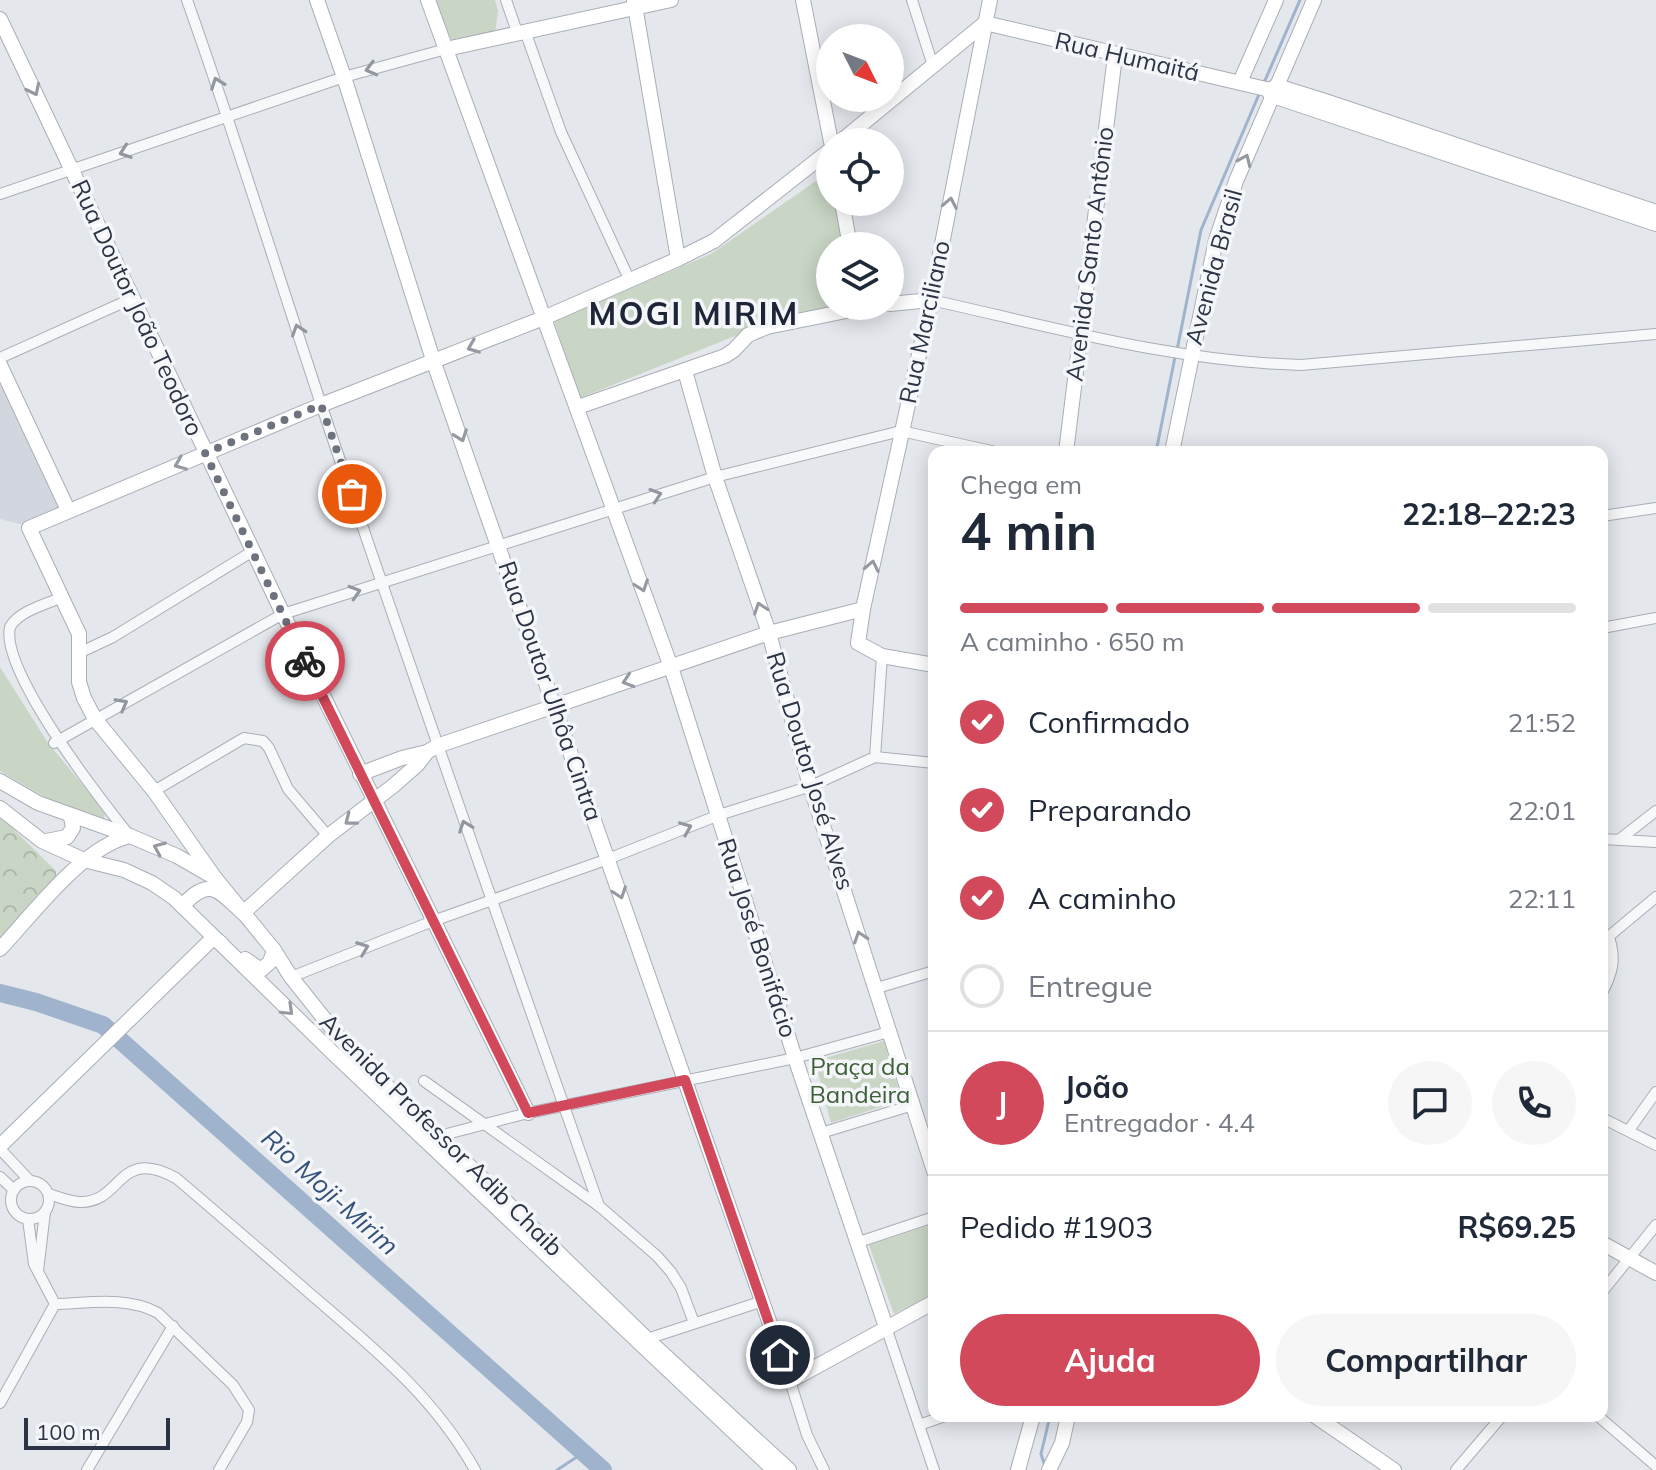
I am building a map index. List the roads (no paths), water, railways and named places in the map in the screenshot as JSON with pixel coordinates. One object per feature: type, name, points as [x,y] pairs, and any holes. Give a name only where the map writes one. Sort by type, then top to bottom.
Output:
[{"type":"street","points":[[187,0],[229,116],[321,405],[382,583],[432,749],[491,900],[599,1206]]},
{"type":"street","name":"Rua Doutor Ulhôa Cintra","points":[[317,0],[434,363],[790,1381]]},
{"type":"street","name":"Rua José Bonifácio","points":[[428,0],[671,667],[795,1058],[934,1470]]},
{"type":"street","points":[[506,0],[561,132],[630,281]]},
{"type":"street","points":[[0,194],[344,77],[635,3],[671,0]]},
{"type":"street","points":[[803,0],[828,128]]},
{"type":"street","points":[[912,0],[933,66]]},
{"type":"street","name":"Rua Marciliano","points":[[882,656],[858,643],[863,609],[931,300],[990,0]]},
{"type":"street","name":"Avenida Brasil","points":[[1173,446],[1185,355],[1216,240],[1263,88],[1276,0]]},
{"type":"street","name":"Avenida Brasil","points":[[1263,88],[1314,0]]},
{"type":"street","points":[[635,3],[678,259]]},
{"type":"street","name":"Rua Doutor João Teodoro","points":[[0,19],[205,453],[528,1113]]},
{"type":"street","points":[[857,128],[985,23]]},
{"type":"street","name":"Rua Humaitá","points":[[985,23],[1115,56],[1263,88]]},
{"type":"street","name":"Avenida Santo Antônio","points":[[1067,446],[1115,56]]},
{"type":"street","points":[[1263,88],[1656,212]]},
{"type":"street","points":[[1263,88],[1656,224]]},
{"type":"street","points":[[215,878],[154,791],[95,719],[79,682],[79,634],[29,528],[321,405],[546,317],[678,259],[714,241],[816,161]]},
{"type":"street","points":[[0,358],[133,298]]},
{"type":"street","points":[[904,303],[931,300],[1168,352],[1251,363],[1301,365],[1656,334]]},
{"type":"street","points":[[578,407],[725,356],[748,335],[767,327],[816,316]]},
{"type":"street","points":[[0,365],[68,510]]},
{"type":"street","name":"Rua Doutor José Alves","points":[[685,371],[715,477],[769,633],[811,786],[928,1152]]},
{"type":"street","points":[[54,743],[283,614],[715,477],[901,431],[969,446]]},
{"type":"street","points":[[1608,515],[1656,508]]},
{"type":"street","points":[[81,652],[113,637],[253,551]]},
{"type":"street","points":[[0,949],[84,860],[103,846],[130,836],[54,743],[20,688],[7,656],[5,644],[12,623],[22,615],[63,597]]},
{"type":"street","points":[[360,774],[769,633],[863,609]]},
{"type":"street","points":[[1608,627],[1656,618]]},
{"type":"street","points":[[875,757],[882,656],[928,664]]},
{"type":"street","points":[[154,791],[244,738],[263,741],[288,789],[328,836]]},
{"type":"street","points":[[182,906],[197,891],[211,888],[219,891],[243,913],[328,836],[417,765],[432,749]]},
{"type":"street","points":[[30,1181],[2,1142],[125,1027],[213,938],[261,970],[291,977],[719,815],[811,786],[875,757],[928,762]]},
{"type":"street","name":"Avenida Professor Adib Chaib","points":[[0,781],[38,803],[130,836],[177,856],[215,878],[346,1046],[647,1339],[789,1470]]},
{"type":"street","name":"Avenida Professor Adib Chaib","points":[[0,808],[42,841],[84,860],[124,870],[152,883],[182,906],[629,1336],[774,1470]]},
{"type":"street","points":[[1620,839],[1656,811]]},
{"type":"street","points":[[42,841],[67,837],[73,828],[71,817]]},
{"type":"street","points":[[1608,839],[1656,842]]},
{"type":"street","points":[[1608,937],[1656,897]]},
{"type":"street","points":[[1608,942],[1615,954],[1614,969],[1608,981]]},
{"type":"street","points":[[261,970],[270,962],[274,950]]},
{"type":"street","points":[[877,988],[928,973]]},
{"type":"street","points":[[439,1136],[528,1113],[795,1058],[889,1032]]},
{"type":"street","points":[[424,1081],[599,1206],[657,1256],[681,1288],[694,1323]]},
{"type":"street","points":[[1629,1130],[1656,1092]]},
{"type":"street","points":[[821,1133],[913,1105]]},
{"type":"street","points":[[1608,1121],[1656,1145]]},
{"type":"street","points":[[49,1194],[81,1202],[94,1199],[130,1173],[148,1166],[176,1178],[387,1359],[425,1398],[456,1437],[475,1470]]},
{"type":"street","points":[[0,1177],[14,1190]]},
{"type":"street","points":[[38,1273],[49,1194],[41,1184],[30,1181],[14,1190],[11,1203],[22,1217],[35,1219],[45,1212]]},
{"type":"street","points":[[28,1219],[31,1255],[55,1304]]},
{"type":"street","points":[[859,1242],[928,1219]]},
{"type":"street","points":[[1608,1284],[1656,1225]]},
{"type":"street","points":[[1608,1246],[1656,1273]]},
{"type":"street","points":[[55,1304],[128,1302],[146,1306],[173,1326],[233,1385],[249,1410],[247,1422],[219,1470]]},
{"type":"street","points":[[647,1339],[760,1302]]},
{"type":"street","points":[[0,1403],[55,1304]]},
{"type":"street","points":[[824,1470],[807,1435],[790,1381],[928,1305]]},
{"type":"street","points":[[87,1470],[173,1326]]},
{"type":"street","points":[[919,1425],[928,1422]]},
{"type":"street","points":[[1018,1470],[1028,1422]]},
{"type":"street","points":[[1052,1465],[1066,1422]]},
{"type":"street","points":[[1329,1422],[1394,1470]]},
{"type":"street","points":[[1456,1470],[1497,1422]]},
{"type":"street","points":[[1605,1422],[1656,1466]]},
{"type":"waterway","points":[[1263,85],[1300,0]]},
{"type":"waterway","points":[[1177,350],[1201,230],[1260,92]]},
{"type":"waterway","points":[[1157,446],[1175,357]]},
{"type":"waterway","name":"Rio Moji-Mirim","points":[[0,993],[103,1025],[603,1470]]},
{"type":"waterway","points":[[1045,1466],[1041,1454],[1049,1422]]},
{"type":"waterway","points":[[557,1470],[583,1453]]},
{"type":"district","name":"MOGI MIRIM","points":[[694,314]]},
{"type":"park label","name":"Praça da Bandeira","points":[[860,1081]]}]
